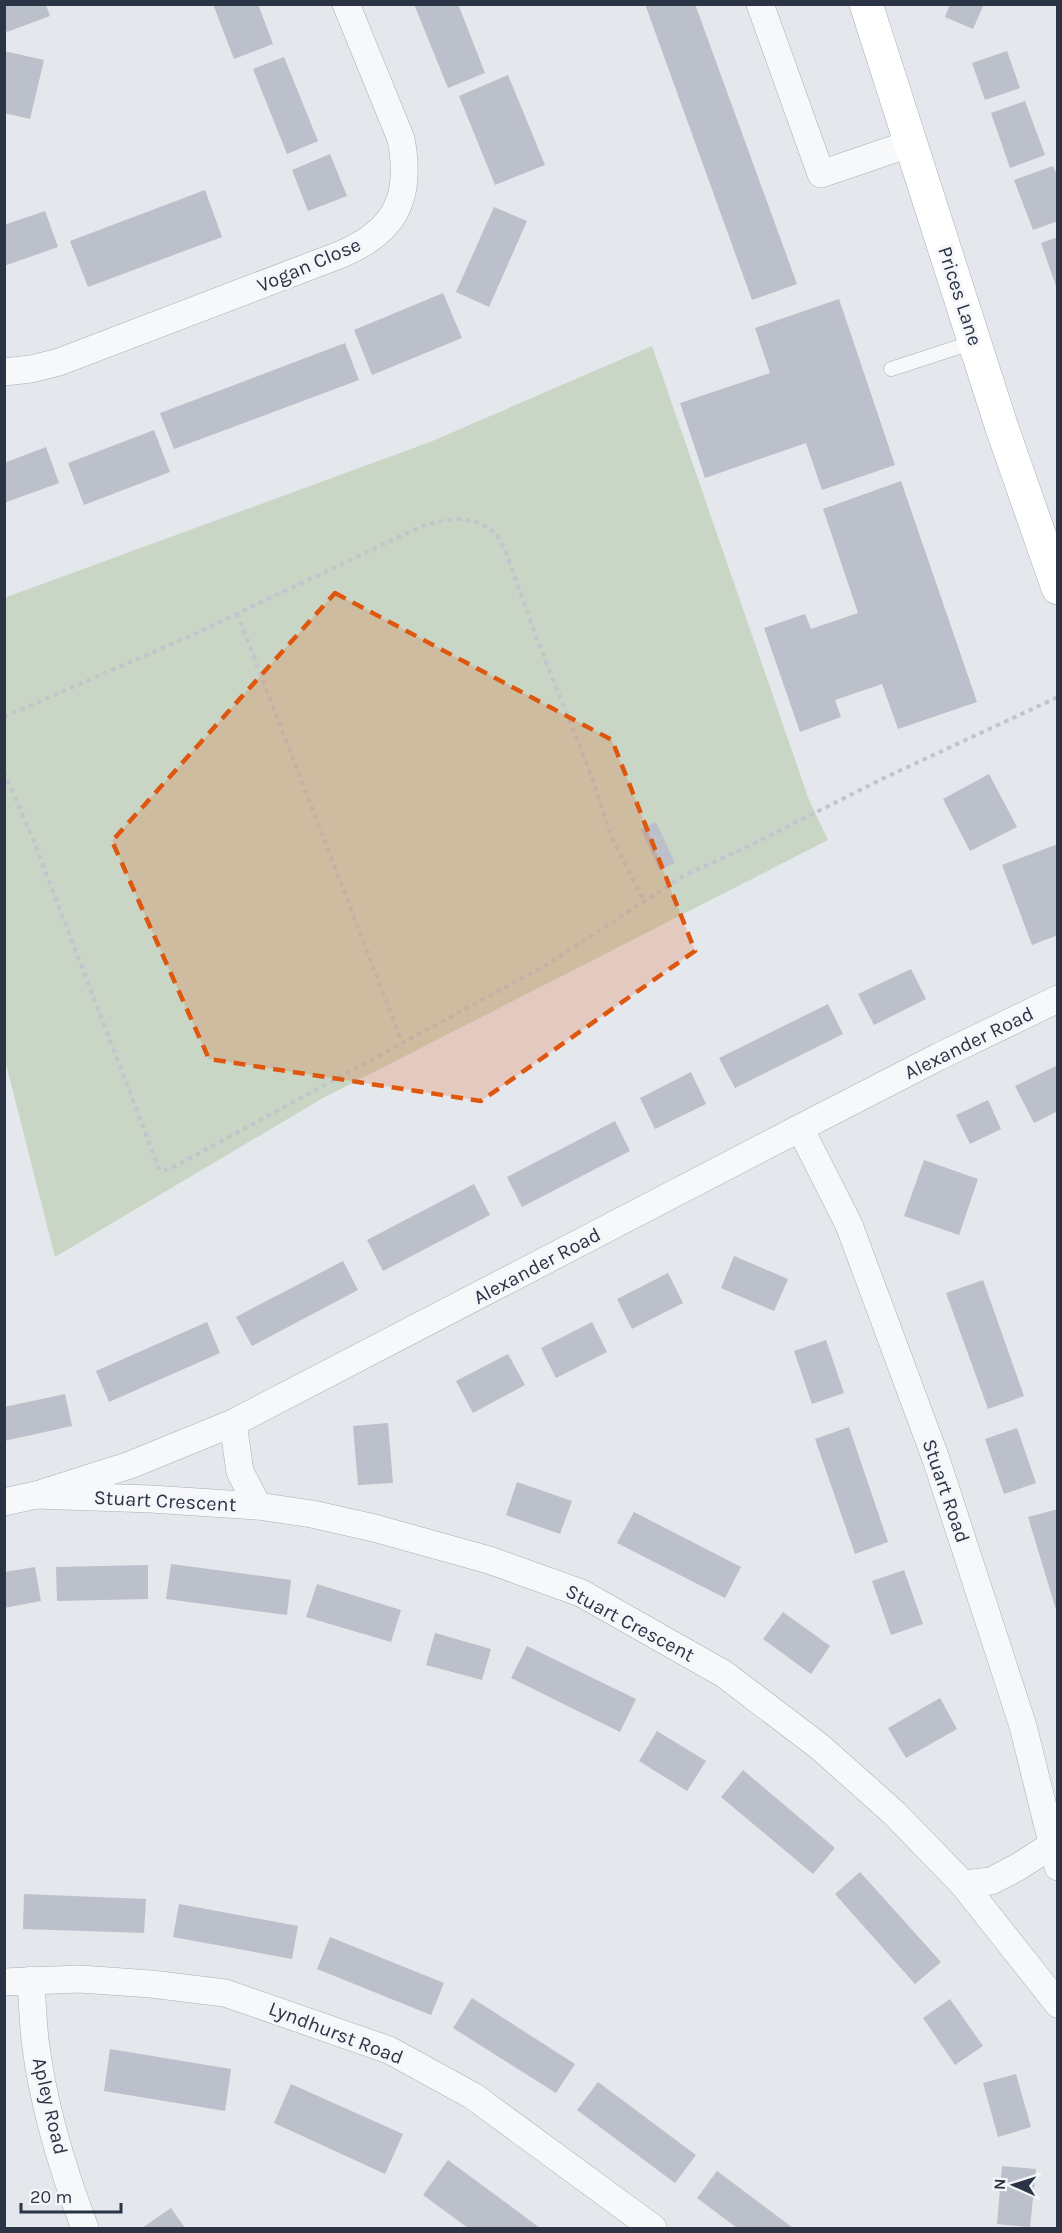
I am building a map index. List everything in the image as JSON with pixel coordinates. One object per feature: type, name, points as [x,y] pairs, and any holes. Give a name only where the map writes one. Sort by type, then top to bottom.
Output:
[{"type":"street","name":"Vogan Close","points":[[4,372],[31,369],[59,362],[342,254],[364,244],[380,231],[392,218],[399,203],[405,183],[405,162],[401,139],[346,4]]},
{"type":"street","points":[[760,4],[821,174],[912,143]]},
{"type":"street","name":"Prices Lane","points":[[866,4],[975,342],[1058,588]]},
{"type":"street","name":"Alexander Road","points":[[4,1502],[36,1495],[130,1465],[233,1423],[938,1057],[1058,999]]},
{"type":"street","name":"Stuart Road","points":[[800,1128],[849,1225],[936,1459],[1023,1726],[1055,1856]]},
{"type":"street","points":[[233,1423],[240,1472],[258,1506]]},
{"type":"street","name":"Stuart Crescent","points":[[36,1495],[258,1506],[312,1514],[374,1528],[478,1557],[581,1593],[724,1674],[811,1741],[894,1813],[963,1884],[1058,2004]]},
{"type":"street","points":[[963,1884],[991,1881],[1018,1867],[1055,1856]]},
{"type":"street","name":"Apley Road","points":[[31,1980],[35,2040],[50,2119],[68,2183],[85,2229]]},
{"type":"street","name":"Lyndhurst Road","points":[[4,1982],[104,1981],[225,1993],[389,2050],[473,2096],[653,2229]]},
{"type":"lane","points":[[891,369],[975,342]]},
{"type":"path","points":[[4,717],[237,613],[422,526],[445,520],[462,519],[480,523],[496,533],[506,552],[538,642],[587,764],[611,835],[644,902]]},
{"type":"path","points":[[237,613],[402,1042]]},
{"type":"path","points":[[4,772],[31,834],[160,1171],[170,1169],[548,964],[683,876],[747,847],[884,778],[1058,698]]},
{"type":"highlighted area","points":[[335,593],[612,740],[695,951],[481,1101],[209,1059],[112,841]]},
{"type":"green space","points":[[652,346],[809,800],[828,840],[323,1098],[55,1257],[5,1060],[4,598],[430,442]]},
{"type":"building","points":[[213,4],[258,4],[273,44],[234,59]]},
{"type":"building","points":[[414,4],[458,4],[485,73],[448,88]]},
{"type":"building","points":[[645,4],[695,4],[797,284],[752,300]]},
{"type":"building","points":[[950,4],[984,4],[973,29],[945,17]]},
{"type":"building","points":[[4,5],[46,5],[50,16],[7,32],[4,26]]},
{"type":"building","points":[[4,51],[44,60],[30,119],[4,113]]},
{"type":"building","points":[[1007,51],[1020,88],[985,100],[972,63]]},
{"type":"building","points":[[284,57],[318,141],[287,154],[253,69]]},
{"type":"building","points":[[508,75],[545,165],[495,185],[459,96]]},
{"type":"building","points":[[1025,101],[1045,155],[1010,168],[991,113]]},
{"type":"building","points":[[330,154],[347,196],[308,211],[292,170]]},
{"type":"building","points":[[1053,166],[1058,177],[1058,221],[1033,230],[1014,180]]},
{"type":"building","points":[[205,190],[222,237],[88,287],[70,241]]},
{"type":"building","points":[[494,207],[527,221],[489,307],[456,292]]},
{"type":"building","points":[[45,211],[58,247],[4,266],[4,225]]},
{"type":"building","points":[[1058,237],[1058,289],[1057,289],[1041,243]]},
{"type":"building","points":[[443,293],[462,338],[372,375],[354,330]]},
{"type":"building","points":[[839,299],[895,465],[822,490],[806,443],[705,478],[680,403],[770,373],[755,328]]},
{"type":"building","points":[[345,343],[359,380],[174,449],[160,413]]},
{"type":"building","points":[[154,430],[170,472],[84,505],[68,463]]},
{"type":"building","points":[[46,447],[59,483],[4,503],[4,463]]},
{"type":"building","points":[[901,481],[977,702],[898,729],[882,684],[835,700],[841,717],[800,732],[764,628],[805,614],[811,629],[858,613],[823,509]]},
{"type":"building","points":[[989,774],[1017,827],[970,851],[943,799]]},
{"type":"building","points":[[656,822],[675,863],[659,870],[641,829]]},
{"type":"building","points":[[1058,844],[1058,935],[1032,945],[1002,865]]},
{"type":"building","points":[[911,969],[926,999],[874,1025],[858,994]]},
{"type":"building","points":[[828,1004],[843,1034],[735,1088],[719,1058]]},
{"type":"building","points":[[1058,1065],[1058,1111],[1034,1123],[1015,1086]]},
{"type":"building","points":[[691,1072],[706,1104],[655,1129],[640,1098]]},
{"type":"building","points":[[988,1100],[1001,1129],[970,1144],[956,1115]]},
{"type":"building","points":[[615,1121],[630,1151],[522,1207],[507,1177]]},
{"type":"building","points":[[924,1160],[978,1179],[959,1235],[904,1216]]},
{"type":"building","points":[[474,1184],[490,1215],[383,1271],[367,1240]]},
{"type":"building","points":[[734,1256],[788,1279],[774,1311],[721,1288]]},
{"type":"building","points":[[343,1261],[358,1290],[252,1346],[236,1317]]},
{"type":"building","points":[[668,1273],[683,1303],[632,1329],[617,1299]]},
{"type":"building","points":[[983,1280],[1024,1396],[988,1409],[946,1293]]},
{"type":"building","points":[[207,1322],[220,1353],[109,1402],[96,1371]]},
{"type":"building","points":[[592,1322],[607,1352],[556,1378],[541,1348]]},
{"type":"building","points":[[826,1340],[844,1393],[812,1404],[794,1351]]},
{"type":"building","points":[[508,1354],[525,1385],[473,1413],[456,1381]]},
{"type":"building","points":[[65,1394],[72,1426],[4,1441],[4,1407]]},
{"type":"building","points":[[388,1423],[393,1483],[358,1485],[353,1426]]},
{"type":"building","points":[[849,1427],[888,1542],[855,1554],[815,1439]]},
{"type":"building","points":[[1017,1428],[1036,1483],[1004,1494],[985,1439]]},
{"type":"building","points":[[517,1482],[572,1501],[560,1534],[506,1515]]},
{"type":"building","points":[[1058,1509],[1058,1613],[1057,1613],[1028,1517]]},
{"type":"building","points":[[634,1512],[741,1567],[725,1598],[617,1543]]},
{"type":"building","points":[[171,1564],[291,1580],[287,1615],[166,1599]]},
{"type":"building","points":[[148,1565],[148,1599],[57,1601],[56,1567]]},
{"type":"building","points":[[35,1567],[41,1601],[4,1608],[4,1572]]},
{"type":"building","points":[[904,1570],[923,1624],[891,1635],[872,1581]]},
{"type":"building","points":[[317,1584],[401,1610],[391,1642],[306,1617]]},
{"type":"building","points":[[783,1612],[830,1646],[811,1674],[763,1639]]},
{"type":"building","points":[[435,1633],[491,1649],[482,1680],[426,1665]]},
{"type":"building","points":[[527,1646],[636,1699],[620,1732],[511,1678]]},
{"type":"building","points":[[940,1698],[957,1729],[906,1758],[888,1728]]},
{"type":"building","points":[[657,1731],[706,1761],[687,1791],[639,1761]]},
{"type":"building","points":[[743,1770],[835,1848],[813,1874],[721,1797]]},
{"type":"building","points":[[860,1872],[941,1962],[915,1984],[835,1894]]},
{"type":"building","points":[[24,1894],[146,1899],[144,1933],[23,1929]]},
{"type":"building","points":[[179,1904],[298,1926],[292,1959],[173,1937]]},
{"type":"building","points":[[330,1937],[444,1983],[431,2015],[317,1969]]},
{"type":"building","points":[[472,1998],[575,2064],[556,2093],[453,2028]]},
{"type":"building","points":[[950,1999],[983,2046],[955,2065],[923,2018]]},
{"type":"building","points":[[110,2049],[231,2069],[225,2111],[104,2091]]},
{"type":"building","points":[[1016,2074],[1031,2127],[998,2137],[983,2083]]},
{"type":"building","points":[[598,2082],[696,2155],[675,2183],[577,2110]]},
{"type":"building","points":[[291,2084],[403,2134],[385,2174],[274,2123]]},
{"type":"building","points":[[448,2160],[540,2228],[468,2228],[423,2195]]},
{"type":"building","points":[[1002,2166],[1036,2169],[1030,2227],[997,2224]]},
{"type":"building","points":[[717,2171],[793,2228],[737,2228],[697,2198]]},
{"type":"building","points":[[171,2208],[185,2228],[142,2228]]}]
